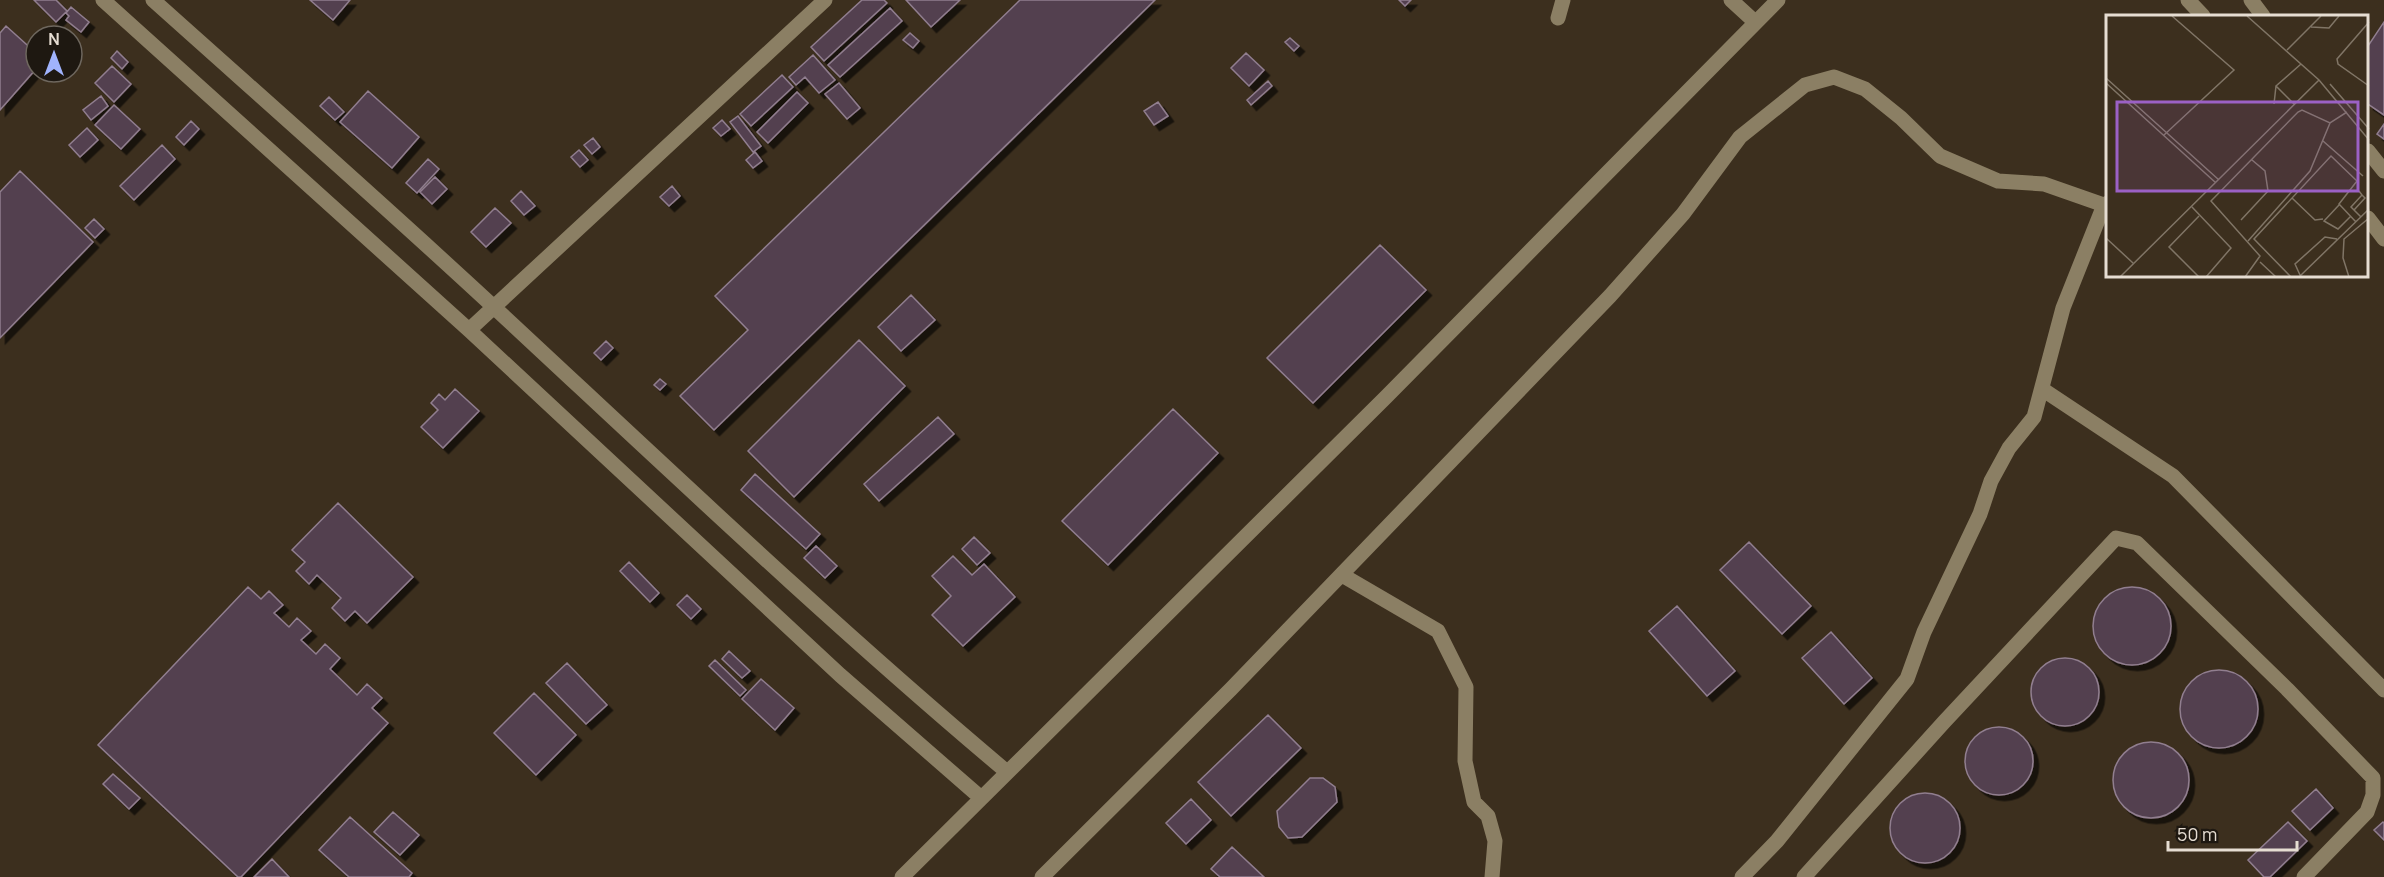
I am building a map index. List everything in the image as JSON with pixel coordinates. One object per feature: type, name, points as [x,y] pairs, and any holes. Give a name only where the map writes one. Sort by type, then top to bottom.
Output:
[{"type":"street","points":[[103,0],[469,330],[713,559],[980,797]]},
{"type":"street","points":[[153,0],[494,307],[814,604],[1007,772]]},
{"type":"street","points":[[469,330],[825,0]]},
{"type":"street","points":[[1558,18],[1563,0]]},
{"type":"street","points":[[1731,0],[1755,22]]},
{"type":"street","points":[[902,877],[980,797],[1386,397],[1778,0]]},
{"type":"street","points":[[2188,0],[2202,15]]},
{"type":"street","points":[[2251,0],[2262,15]]},
{"type":"street","points":[[1042,877],[1342,575],[1671,229],[1740,137],[1805,86],[1834,77],[1865,89],[1901,118],[1940,156],[1998,181],[2044,184],[2106,204],[2063,309],[2034,417],[2009,448],[1991,481],[1980,514],[1924,632],[1907,679],[1777,841],[1742,877]]},
{"type":"street","points":[[2369,153],[2384,171]]},
{"type":"street","points":[[2369,220],[2384,239]]},
{"type":"street","points":[[2042,389],[2174,476],[2384,690]]},
{"type":"street","points":[[1804,877],[1944,722],[2116,538],[2137,543],[2287,689],[2373,778],[2373,795],[2367,812],[2304,877]]},
{"type":"street","points":[[1342,575],[1438,631],[1466,687],[1464,761],[1474,801],[1488,816],[1495,841],[1492,877]]},
{"type":"building","points":[[34,0],[56,0],[67,11],[56,22]]},
{"type":"building","points":[[310,0],[350,0],[333,20]]},
{"type":"building","points":[[862,0],[884,0],[887,3],[824,61],[811,47]]},
{"type":"building","points":[[906,0],[960,0],[931,27]]},
{"type":"building","points":[[1020,0],[1155,0],[714,430],[680,396],[748,330],[715,296]]},
{"type":"building","points":[[1399,0],[1411,0],[1405,6]]},
{"type":"building","points":[[71,7],[89,22],[84,28],[84,24],[71,24],[66,20],[69,16],[66,13]]},
{"type":"building","points":[[890,8],[902,21],[840,77],[828,65]]},
{"type":"building","points":[[2384,22],[2384,115],[2369,105],[2369,44]]},
{"type":"building","points":[[6,26],[24,42],[24,83],[0,110],[0,33]]},
{"type":"building","points":[[910,33],[919,41],[913,48],[903,40]]},
{"type":"building","points":[[1290,38],[1299,46],[1294,51],[1285,42]]},
{"type":"building","points":[[117,51],[128,62],[122,69],[111,58]]},
{"type":"building","points":[[1246,53],[1264,70],[1249,86],[1231,68]]},
{"type":"building","points":[[813,55],[835,80],[819,93],[805,77],[796,85],[789,77]]},
{"type":"building","points":[[112,66],[131,84],[114,102],[95,83]]},
{"type":"building","points":[[782,75],[793,87],[751,126],[740,114]]},
{"type":"building","points":[[1268,81],[1272,86],[1251,105],[1247,100]]},
{"type":"building","points":[[839,83],[860,108],[847,119],[825,94]]},
{"type":"building","points":[[368,91],[419,137],[392,168],[340,122]]},
{"type":"building","points":[[797,92],[808,103],[768,143],[757,132]]},
{"type":"building","points":[[101,96],[108,106],[91,120],[83,110]]},
{"type":"building","points":[[329,97],[344,112],[335,120],[320,106]]},
{"type":"building","points":[[1158,102],[1168,116],[1154,125],[1144,111]]},
{"type":"building","points":[[114,105],[140,129],[121,149],[95,125]]},
{"type":"building","points":[[738,116],[761,146],[753,152],[730,122]]},
{"type":"building","points":[[722,120],[730,129],[721,136],[713,128]]},
{"type":"building","points":[[191,121],[199,129],[184,145],[176,137]]},
{"type":"building","points":[[2384,124],[2384,139],[2377,134]]},
{"type":"building","points":[[87,128],[98,140],[80,157],[69,145]]},
{"type":"building","points":[[593,138],[600,147],[592,154],[584,145]]},
{"type":"building","points":[[162,145],[175,159],[134,200],[120,186]]},
{"type":"building","points":[[579,150],[588,160],[580,167],[571,157]]},
{"type":"building","points":[[755,152],[762,161],[753,168],[746,160]]},
{"type":"building","points":[[428,159],[439,169],[417,193],[406,183]]},
{"type":"building","points":[[20,171],[93,242],[0,338],[0,192]]},
{"type":"building","points":[[435,177],[447,189],[432,204],[420,192]]},
{"type":"building","points":[[672,186],[680,196],[669,206],[660,197]]},
{"type":"building","points":[[521,191],[535,206],[524,215],[511,201]]},
{"type":"building","points":[[495,208],[511,223],[486,247],[471,232]]},
{"type":"building","points":[[94,219],[104,229],[95,238],[85,228]]},
{"type":"building","points":[[1380,245],[1426,290],[1313,403],[1267,358]]},
{"type":"building","points":[[911,295],[935,320],[901,351],[878,327]]},
{"type":"building","points":[[859,340],[905,386],[794,497],[748,451]]},
{"type":"building","points":[[606,341],[613,348],[601,360],[594,353]]},
{"type":"building","points":[[660,379],[666,384],[660,390],[654,385]]},
{"type":"building","points":[[455,389],[479,411],[443,448],[421,427],[438,410],[431,403],[439,394],[445,400]]},
{"type":"building","points":[[1173,409],[1218,453],[1108,565],[1062,521]]},
{"type":"building","points":[[938,417],[954,434],[879,501],[864,484]]},
{"type":"building","points":[[755,474],[820,534],[806,549],[741,490]]},
{"type":"building","points":[[338,503],[413,577],[367,623],[355,611],[345,621],[332,608],[341,598],[317,575],[309,584],[296,571],[305,562],[292,550]]},
{"type":"building","points":[[974,537],[990,553],[977,565],[962,549]]},
{"type":"building","points":[[1749,542],[1811,606],[1782,634],[1720,570]]},
{"type":"building","points":[[816,546],[837,566],[825,578],[804,558]]},
{"type":"building","points":[[953,556],[972,575],[984,564],[1015,597],[963,646],[932,615],[951,596],[932,576]]},
{"type":"building","points":[[629,562],[659,593],[650,602],[620,571]]},
{"type":"building","points":[[248,587],[261,599],[269,591],[283,605],[274,613],[289,627],[297,618],[311,631],[301,640],[316,654],[325,644],[340,658],[330,669],[357,695],[367,684],[382,698],[372,708],[388,723],[241,877],[238,877],[98,745]]},
{"type":"building","points":[[2132,587],[2147,590],[2159,599],[2168,611],[2171,626],[2168,641],[2159,653],[2147,662],[2132,665],[2117,662],[2105,653],[2096,641],[2093,626],[2096,611],[2105,599],[2117,590]]},
{"type":"building","points":[[687,595],[701,609],[691,619],[677,605]]},
{"type":"building","points":[[1677,606],[1735,671],[1707,696],[1649,631]]},
{"type":"building","points":[[1831,632],[1872,678],[1844,704],[1802,658]]},
{"type":"building","points":[[729,651],[750,671],[742,678],[722,659]]},
{"type":"building","points":[[2065,658],[2078,661],[2089,668],[2096,679],[2099,692],[2096,705],[2089,716],[2078,723],[2065,726],[2052,723],[2041,716],[2034,705],[2031,692],[2034,679],[2041,668],[2052,661]]},
{"type":"building","points":[[715,660],[746,690],[740,696],[709,666]]},
{"type":"building","points":[[567,663],[607,705],[586,724],[546,683]]},
{"type":"building","points":[[2219,670],[2234,673],[2246,682],[2255,694],[2258,709],[2255,724],[2246,736],[2234,745],[2219,748],[2204,745],[2192,736],[2183,724],[2180,709],[2183,694],[2192,682],[2204,673]]},
{"type":"building","points":[[761,679],[794,708],[775,730],[742,699]]},
{"type":"building","points":[[534,693],[576,735],[536,775],[494,733]]},
{"type":"building","points":[[1268,715],[1301,748],[1231,816],[1198,782]]},
{"type":"building","points":[[1992,727],[2006,727],[2018,732],[2028,742],[2033,761],[2028,780],[2018,790],[2006,795],[1992,795],[1980,790],[1970,780],[1965,768],[1965,754],[1970,742],[1980,732]]},
{"type":"building","points":[[2144,742],[2158,742],[2172,748],[2183,759],[2189,773],[2186,795],[2178,807],[2158,818],[2144,818],[2130,812],[2119,801],[2113,787],[2113,773],[2119,759],[2130,748]]},
{"type":"building","points":[[113,774],[140,798],[129,809],[103,784]]},
{"type":"building","points":[[1310,778],[1323,778],[1335,787],[1337,802],[1302,837],[1288,838],[1279,827],[1277,811]]},
{"type":"building","points":[[2316,789],[2333,808],[2310,830],[2292,811]]},
{"type":"building","points":[[1918,793],[1932,793],[1945,799],[1954,808],[1960,821],[1958,841],[1950,853],[1932,863],[1918,863],[1905,857],[1896,848],[1890,835],[1890,821],[1896,808],[1905,799]]},
{"type":"building","points":[[1191,799],[1211,820],[1186,844],[1166,823]]},
{"type":"building","points":[[393,812],[419,835],[400,855],[374,832]]},
{"type":"building","points":[[350,817],[412,873],[409,877],[349,877],[319,850]]},
{"type":"building","points":[[2288,822],[2307,841],[2270,877],[2264,877],[2248,860]]},
{"type":"building","points":[[2384,823],[2384,840],[2374,830]]},
{"type":"building","points":[[1232,847],[1264,877],[1220,877],[1211,869]]},
{"type":"building","points":[[272,859],[289,877],[254,877]]}]
